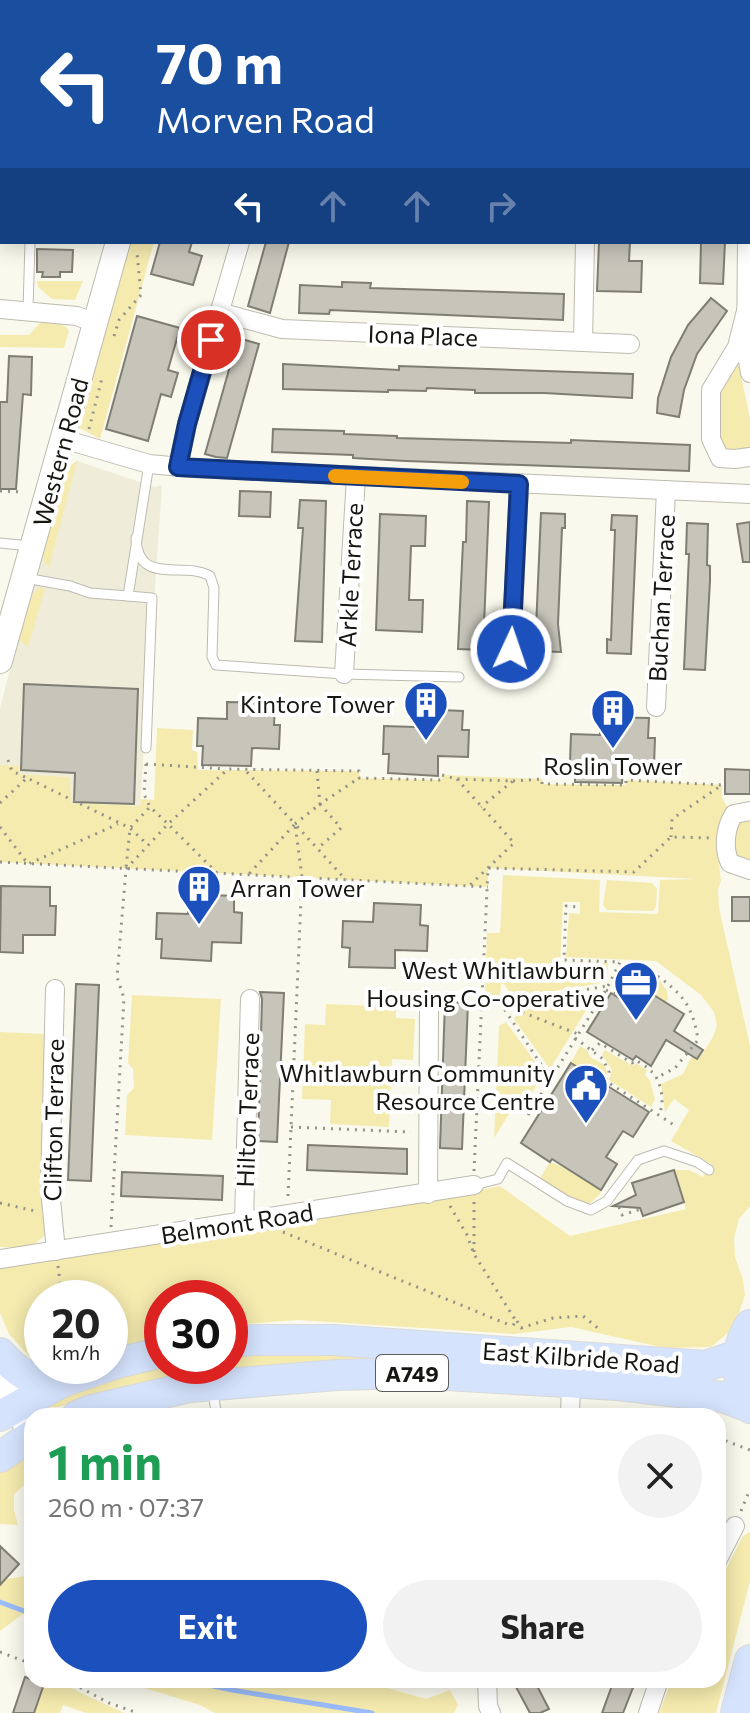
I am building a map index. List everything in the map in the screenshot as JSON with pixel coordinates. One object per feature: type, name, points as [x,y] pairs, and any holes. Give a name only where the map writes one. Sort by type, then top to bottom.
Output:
[{"type":"main road","points":[[750,1325],[738,1355],[740,1389],[750,1407]]},
{"type":"main road","name":"East Kilbride Road","points":[[248,1342],[334,1340],[706,1366],[738,1355]]},
{"type":"main road","points":[[0,1353],[24,1375]]},
{"type":"main road","name":"East Kilbride Road","points":[[107,1408],[146,1403],[190,1387],[337,1375],[409,1373],[571,1382],[723,1397],[750,1407]]},
{"type":"main road","points":[[7,1412],[58,1384]]},
{"type":"main road","points":[[0,1457],[24,1440]]},
{"type":"main road","points":[[736,1713],[750,1660]]},
{"type":"street","name":"Western Road","points":[[0,661],[33,547],[75,440],[95,323],[117,244]]},
{"type":"street","points":[[178,467],[187,424],[239,244]]},
{"type":"street","points":[[583,342],[585,244]]},
{"type":"street","points":[[747,244],[746,349],[750,373]]},
{"type":"street","points":[[75,440],[149,464],[178,467],[742,493],[742,458],[720,458],[711,439],[711,390],[737,347],[747,307]]},
{"type":"street","points":[[0,309],[77,316],[95,323]]},
{"type":"street","name":"Iona Place","points":[[219,312],[282,329],[630,344]]},
{"type":"street","name":"Arkle Terrace","points":[[344,674],[356,477]]},
{"type":"street","points":[[510,677],[519,484]]},
{"type":"street","name":"Buchan Terrace","points":[[656,707],[666,490]]},
{"type":"street","points":[[750,811],[734,814],[729,823],[726,852],[730,863],[750,870]]},
{"type":"street","name":"Clifton Terrace","points":[[55,989],[50,1189],[56,1251]]},
{"type":"street","name":"Hilton Terrace","points":[[249,1220],[250,999]]},
{"type":"street","points":[[429,1011],[427,1132],[435,1193]]},
{"type":"street","name":"Belmont Road","points":[[0,1259],[474,1185]]},
{"type":"street","points":[[0,1377],[7,1412],[24,1428]]},
{"type":"street","points":[[570,1408],[571,1382]]},
{"type":"street","points":[[726,1543],[735,1526]]},
{"type":"street","points":[[487,1688],[491,1713]]},
{"type":"street","points":[[648,1713],[656,1688]]},
{"type":"lane","points":[[28,310],[30,244]]},
{"type":"lane","points":[[128,596],[149,464]]},
{"type":"lane","points":[[136,538],[141,560],[149,566],[210,576],[214,588],[212,657],[216,665],[344,674],[459,677]]},
{"type":"lane","points":[[0,543],[33,547]]},
{"type":"lane","points":[[25,578],[90,593],[152,598],[146,748]]},
{"type":"lane","points":[[474,1185],[498,1179],[507,1163],[567,1201],[591,1210],[607,1201],[638,1160],[664,1151],[697,1162],[709,1170]]},
{"type":"lane","points":[[212,1385],[216,1408]]},
{"type":"path","points":[[111,344],[119,320],[141,295],[137,254],[140,244]]},
{"type":"path","points":[[75,440],[104,370]]},
{"type":"path","points":[[0,491],[24,492]]},
{"type":"path","points":[[146,748],[144,794],[150,807],[217,873]]},
{"type":"path","points":[[8,760],[12,771],[130,828],[148,845]]},
{"type":"path","points":[[146,764],[246,771],[359,771],[359,778]]},
{"type":"path","points":[[126,869],[168,824],[228,769]]},
{"type":"path","points":[[246,771],[346,880]]},
{"type":"path","points":[[317,771],[320,804],[341,828],[317,849]]},
{"type":"path","points":[[248,875],[295,824],[359,778],[441,780],[442,775],[457,779],[542,779],[542,784],[626,785],[626,780],[722,785],[672,819],[671,837],[634,872],[488,868]]},
{"type":"path","points":[[0,803],[27,778]]},
{"type":"path","points":[[457,779],[514,843],[469,886]]},
{"type":"path","points":[[481,807],[513,781]]},
{"type":"path","points":[[110,1242],[124,998],[117,977],[126,869],[130,828],[150,807]]},
{"type":"path","points":[[28,864],[118,824]]},
{"type":"path","points":[[287,1215],[302,877],[295,824]]},
{"type":"path","points":[[0,827],[28,864]]},
{"type":"path","points":[[671,837],[727,838]]},
{"type":"path","points":[[0,862],[488,887]]},
{"type":"path","points":[[474,1254],[474,1185],[488,868]]},
{"type":"path","points":[[528,1115],[620,962],[564,960],[566,906],[580,907]]},
{"type":"path","points":[[482,1002],[501,1004],[607,988],[618,995],[632,975],[653,973],[687,1000],[698,1040],[675,1068],[656,1078]]},
{"type":"path","points":[[501,1004],[578,1034]]},
{"type":"path","points":[[501,1004],[550,1078]]},
{"type":"path","points":[[575,1038],[607,1065],[609,1072],[606,1081],[677,1127]]},
{"type":"path","points":[[591,1050],[600,1043],[632,1063],[636,1060],[655,1074],[662,1099],[662,1110],[658,1115]]},
{"type":"path","points":[[533,1075],[550,1078]]},
{"type":"path","points":[[291,1127],[427,1132]]},
{"type":"path","points":[[614,1192],[622,1215],[641,1209]]},
{"type":"path","points":[[435,1193],[467,1235],[474,1254],[521,1328],[553,1318],[583,1316],[599,1329]]},
{"type":"path","points":[[0,1203],[53,1215]]},
{"type":"path","points":[[249,1220],[512,1326]]},
{"type":"path","points":[[56,1251],[60,1280]]},
{"type":"path","points":[[511,1339],[512,1326],[516,1321]]},
{"type":"path","points":[[726,1441],[750,1450]]},
{"type":"path","points":[[735,1526],[750,1489]]},
{"type":"path","points":[[0,1652],[24,1661]]},
{"type":"path","points":[[81,1688],[109,1703],[138,1713]]},
{"type":"shaded area","points":[[122,244],[153,244],[100,439],[80,428],[76,414]]},
{"type":"shaded area","points":[[37,281],[83,281],[75,300],[52,299],[38,287]]},
{"type":"shaded area","points":[[40,323],[57,323],[66,327],[69,331],[64,348],[0,347],[0,335],[29,335]]},
{"type":"shaded area","points":[[736,365],[739,366],[750,419],[750,448],[731,453],[722,445],[720,438],[719,399],[723,384]]},
{"type":"shaded area","points":[[77,461],[155,487],[162,485],[140,806],[70,803],[70,777],[19,774],[18,766],[0,765],[0,709],[20,629],[69,466]]},
{"type":"shaded area","points":[[77,461],[49,567],[44,562],[42,552],[51,516],[64,477]]},
{"type":"shaded area","points":[[40,587],[45,589],[28,647],[19,640],[21,625],[27,604]]},
{"type":"shaded area","points":[[157,728],[193,730],[192,750],[197,752],[198,770],[359,771],[360,778],[441,780],[442,775],[542,779],[543,784],[625,785],[626,780],[722,785],[722,798],[728,808],[718,855],[721,881],[718,889],[719,908],[750,1046],[750,1206],[739,1219],[734,1238],[735,1257],[745,1295],[728,1333],[711,1347],[665,1348],[571,1327],[514,1334],[298,1320],[248,1324],[248,1280],[144,1280],[144,1343],[128,1346],[128,1280],[24,1280],[24,1350],[9,1334],[0,1313],[0,1265],[436,1200],[500,1186],[570,1236],[686,1209],[674,1170],[689,1170],[703,1177],[711,1164],[671,1141],[689,1110],[674,1099],[665,1112],[661,1084],[683,1074],[691,1058],[702,1054],[717,1025],[714,1012],[701,995],[656,961],[566,957],[569,913],[580,914],[580,902],[563,902],[560,966],[608,963],[607,982],[512,998],[501,983],[500,999],[489,998],[485,994],[487,933],[500,933],[503,875],[600,880],[599,912],[658,914],[660,880],[697,879],[488,868],[488,887],[0,862],[0,765],[19,766],[19,774],[70,777],[71,803],[140,806],[141,799],[154,800]]},
{"type":"shaded area","points":[[750,821],[750,861],[737,858],[734,840],[738,823]]},
{"type":"shaded area","points":[[607,880],[652,883],[657,889],[653,911],[607,910],[603,905]]},
{"type":"shaded area","points":[[640,974],[658,978],[667,991],[666,1003],[649,992],[639,1010],[623,1000],[621,993],[633,977]]},
{"type":"shaded area","points":[[598,991],[550,1069],[514,1019],[520,1004]]},
{"type":"shaded area","points":[[132,995],[221,999],[212,1140],[125,1135],[127,1095],[134,1088],[133,1069],[128,1063]]},
{"type":"shaded area","points":[[326,1004],[396,1007],[396,1018],[415,1019],[413,1060],[392,1059],[389,1127],[330,1124],[331,1100],[302,1099],[305,1024],[325,1025]]},
{"type":"shaded area","points":[[506,1022],[544,1074],[523,1107],[516,1103],[494,1138],[499,1026]]},
{"type":"shaded area","points":[[0,1032],[44,1034],[46,1234],[31,1248],[0,1247]]},
{"type":"shaded area","points":[[580,1046],[587,1050],[590,1057],[605,1065],[607,1073],[603,1083],[571,1063]]},
{"type":"shaded area","points":[[605,1050],[633,1066],[635,1063],[647,1070],[645,1075],[655,1099],[651,1107],[609,1080],[612,1070],[602,1055]]},
{"type":"shaded area","points":[[550,1162],[566,1168],[601,1190],[600,1194],[588,1205],[568,1200],[539,1180]]},
{"type":"shaded area","points":[[248,1351],[503,1362],[248,1382]]},
{"type":"shaded area","points":[[144,1370],[144,1384],[219,1384],[116,1392],[58,1407],[41,1407],[81,1386],[128,1384],[128,1374]]},
{"type":"shaded area","points":[[24,1458],[24,1485],[14,1494],[18,1525],[0,1524],[0,1473]]},
{"type":"shaded area","points":[[750,1532],[750,1581],[726,1674],[726,1569],[743,1536]]},
{"type":"shaded area","points":[[24,1576],[24,1613],[0,1631],[0,1580]]},
{"type":"shaded area","points":[[43,1688],[71,1688],[124,1713],[86,1713],[63,1705],[60,1713],[34,1713]]},
{"type":"shaded area","points":[[144,1688],[387,1688],[426,1699],[450,1690],[458,1705],[454,1713],[215,1713],[200,1705]]},
{"type":"shaded area","points":[[669,1688],[722,1688],[716,1713],[659,1713]]},
{"type":"building","points":[[159,244],[191,244],[189,252],[202,256],[193,285],[151,274]]},
{"type":"building","points":[[265,244],[288,244],[270,313],[248,306]]},
{"type":"building","points":[[599,244],[630,244],[629,261],[642,261],[641,292],[597,291]]},
{"type":"building","points":[[701,244],[725,244],[723,284],[700,283]]},
{"type":"building","points":[[37,249],[73,250],[72,272],[60,272],[60,277],[42,277],[43,272],[37,272]]},
{"type":"building","points":[[342,282],[371,283],[370,288],[564,294],[563,320],[330,310],[329,314],[299,313],[300,285],[342,287]]},
{"type":"building","points":[[711,298],[727,311],[697,354],[684,390],[679,417],[657,413],[658,398],[671,357],[688,325]]},
{"type":"building","points":[[137,316],[180,328],[168,370],[178,373],[171,397],[161,394],[148,441],[106,429]]},
{"type":"building","points":[[238,338],[259,344],[227,458],[216,457],[205,454]]},
{"type":"building","points":[[9,356],[32,357],[31,395],[23,394],[16,489],[0,489],[0,402],[7,402]]},
{"type":"building","points":[[283,364],[399,370],[399,366],[633,374],[632,398],[475,393],[475,390],[427,388],[426,391],[388,392],[283,389]]},
{"type":"building","points":[[273,429],[344,431],[344,434],[397,438],[690,445],[689,471],[406,461],[353,458],[353,455],[272,452]]},
{"type":"building","points":[[240,491],[271,492],[270,517],[239,516]]},
{"type":"building","points":[[300,500],[326,501],[322,642],[295,641],[303,528],[298,528]]},
{"type":"building","points":[[467,501],[489,502],[483,650],[458,649]]},
{"type":"building","points":[[541,513],[565,514],[558,624],[561,652],[535,651]]},
{"type":"building","points":[[380,514],[426,516],[425,546],[411,546],[409,600],[423,600],[422,632],[376,630]]},
{"type":"building","points":[[612,515],[637,516],[631,654],[607,653],[607,639],[611,640],[615,530],[611,530]]},
{"type":"building","points":[[750,522],[750,562],[743,562],[737,524]]},
{"type":"building","points":[[687,523],[708,524],[707,565],[710,566],[710,581],[705,670],[684,669],[689,554],[686,554]]},
{"type":"building","points":[[24,684],[138,689],[134,804],[74,802],[75,773],[21,770]]},
{"type":"building","points":[[227,702],[275,703],[274,725],[280,725],[279,749],[252,748],[251,766],[202,765],[203,746],[197,746],[198,718],[227,719]]},
{"type":"building","name":"Kintore Tower","points":[[416,709],[463,711],[462,730],[469,730],[468,757],[438,756],[438,776],[388,773],[389,754],[383,754],[384,726],[415,727]]},
{"type":"building","name":"Roslin Tower","points":[[600,717],[649,718],[648,738],[655,738],[654,765],[623,764],[622,783],[575,782],[575,762],[570,762],[571,734],[600,735]]},
{"type":"building","points":[[725,769],[750,770],[750,794],[725,794]]},
{"type":"building","points":[[1,886],[50,887],[50,906],[56,906],[55,935],[23,935],[23,953],[0,952]]},
{"type":"building","name":"Arran Tower","points":[[189,894],[234,896],[234,912],[242,913],[241,943],[212,942],[211,961],[161,958],[162,939],[156,939],[157,913],[188,914]]},
{"type":"building","points":[[732,897],[750,897],[750,921],[732,921]]},
{"type":"building","points":[[374,903],[421,905],[420,925],[428,926],[427,951],[395,950],[395,968],[349,967],[350,948],[342,947],[343,921],[373,922]]},
{"type":"building","points":[[76,984],[99,985],[91,1181],[68,1180]]},
{"type":"building","points":[[260,992],[284,993],[277,1142],[258,1141]]},
{"type":"building","name":"West Whitlawburn Housing Co-operative","points":[[649,992],[684,1014],[674,1031],[703,1050],[697,1059],[666,1040],[651,1066],[636,1056],[633,1060],[587,1032],[611,993],[639,1010]]},
{"type":"building","points":[[445,1002],[468,1003],[462,1149],[440,1148]]},
{"type":"building","name":"Whitlawburn Community Resource Centre","points":[[571,1063],[649,1112],[633,1137],[623,1131],[606,1157],[617,1164],[601,1190],[521,1143]]},
{"type":"building","points":[[308,1145],[407,1149],[407,1174],[307,1170]]},
{"type":"building","points":[[674,1170],[684,1202],[643,1216],[640,1208],[613,1206],[636,1195],[632,1183]]},
{"type":"building","points":[[122,1172],[223,1176],[222,1200],[121,1196]]},
{"type":"building","points":[[0,1546],[19,1564],[0,1585]]},
{"type":"building","points":[[24,1680],[24,1688],[43,1688],[34,1713],[13,1713]]},
{"type":"building","points":[[517,1688],[538,1688],[549,1709],[530,1713]]},
{"type":"building","points":[[611,1688],[633,1688],[623,1713],[602,1713]]},
{"type":"waterway","points":[[0,1602],[24,1611]]},
{"type":"waterway","points":[[223,1688],[372,1713]]},
{"type":"slow traffic","points":[[335,476],[462,482]]},
{"type":"place","name":"Kintore Tower","points":[[426,742]]},
{"type":"place","name":"Roslin Tower","points":[[613,750]]},
{"type":"place","name":"Arran Tower","points":[[199,926]]},
{"type":"place","name":"West Whitlawburn Housing Co-operative","points":[[636,1022]]},
{"type":"place","name":"Whitlawburn Community Resource Centre","points":[[586,1125]]},
{"type":"route","points":[[211,340],[178,467],[519,484],[511,649]]}]
